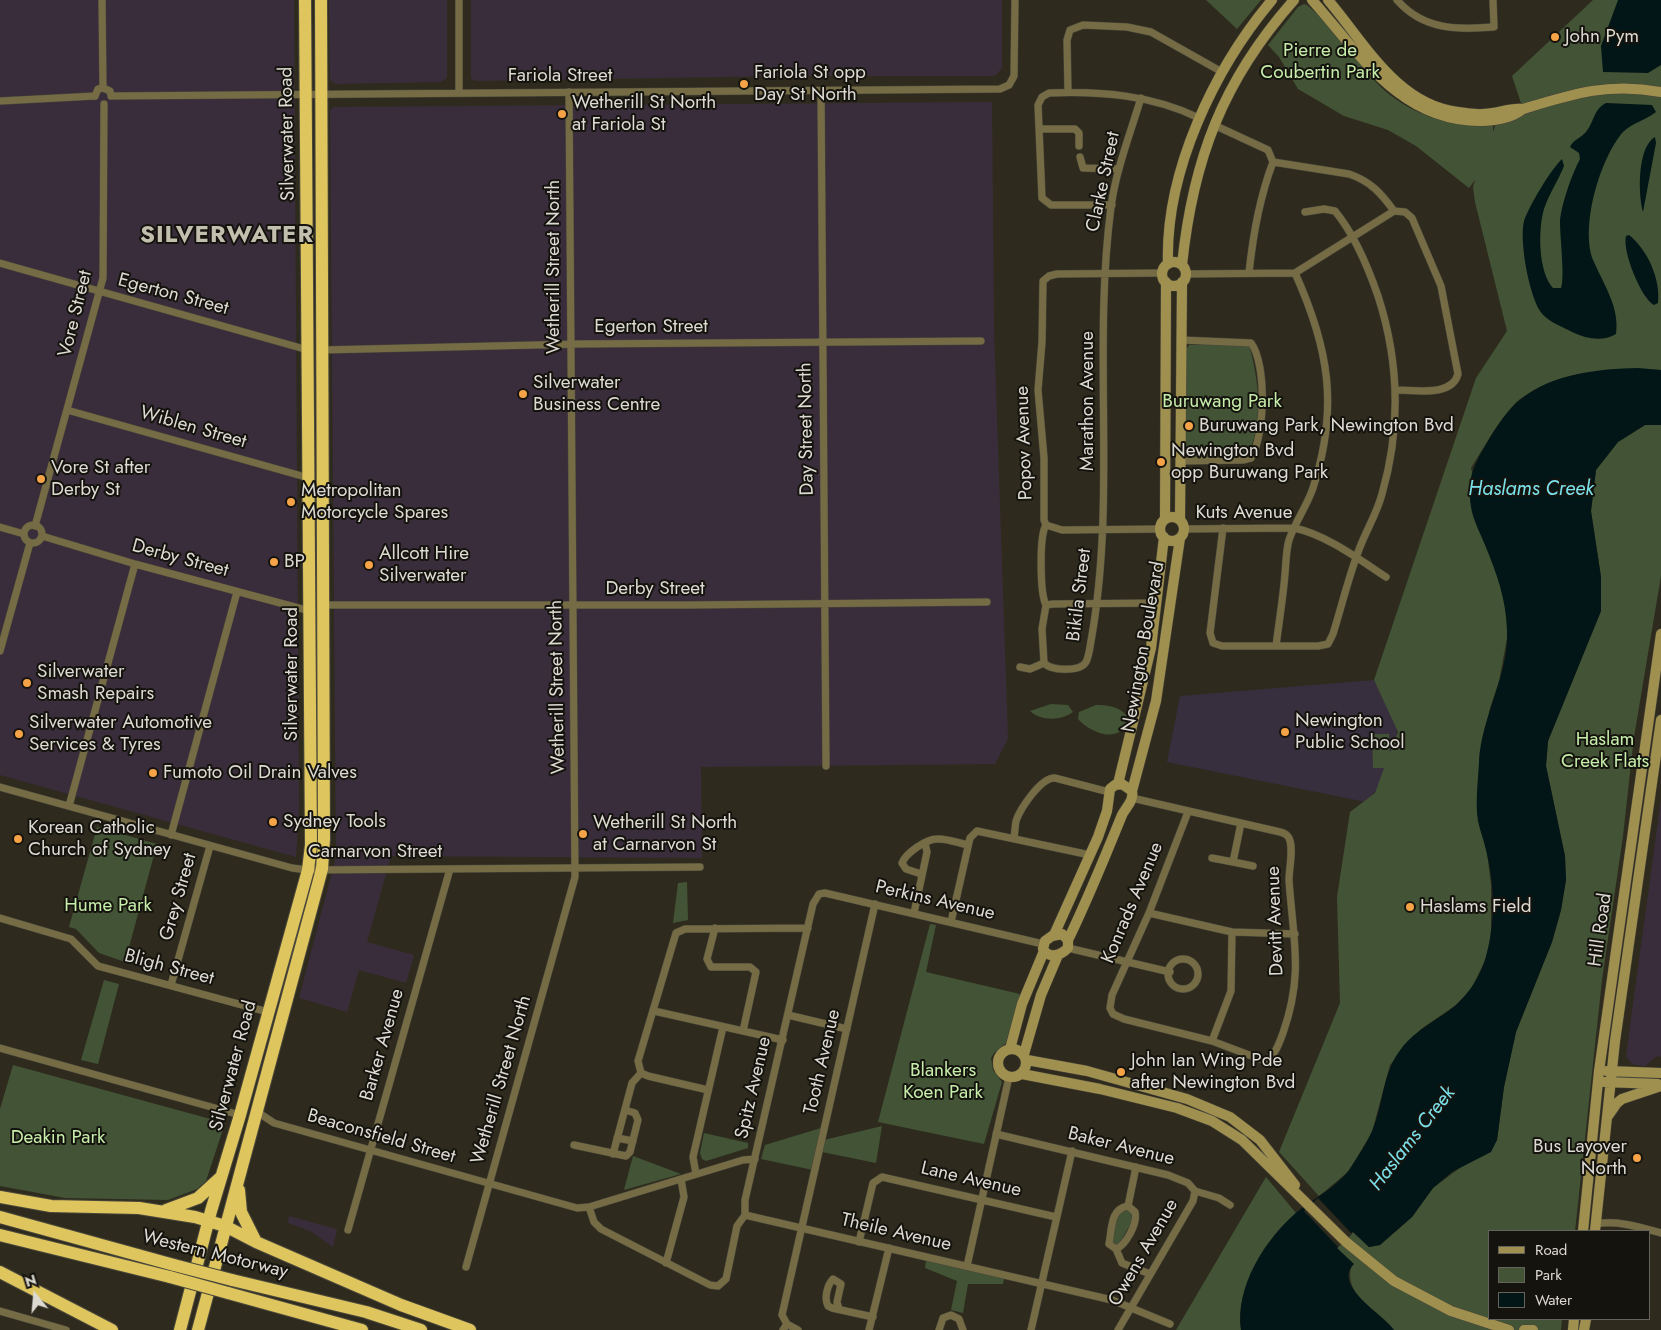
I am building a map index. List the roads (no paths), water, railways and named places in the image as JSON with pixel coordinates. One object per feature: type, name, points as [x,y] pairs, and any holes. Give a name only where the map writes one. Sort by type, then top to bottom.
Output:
[{"type":"highway","name":"Silverwater Road","points":[[198,1330],[322,869],[324,829],[324,606],[306,95],[306,0]]},
{"type":"highway","name":"Silverwater Road","points":[[180,1330],[208,1221],[240,1115],[308,870],[311,836],[309,478],[315,350],[320,0]]},
{"type":"highway","points":[[239,1173],[240,1207],[256,1242]]},
{"type":"highway","points":[[164,1210],[198,1198],[222,1177]]},
{"type":"highway","points":[[0,1197],[52,1206],[164,1210],[226,1226],[256,1242],[401,1305],[470,1330]]},
{"type":"highway","name":"Western Motorway","points":[[0,1217],[174,1264],[230,1286],[362,1330]]},
{"type":"highway","name":"Western Motorway","points":[[0,1236],[170,1277],[230,1286],[366,1312],[421,1330]]},
{"type":"highway","points":[[0,1272],[112,1330]]},
{"type":"street","points":[[102,0],[103,88]]},
{"type":"street","points":[[459,0],[459,93]]},
{"type":"street","name":"Fariola Street","points":[[111,96],[994,89],[1009,85],[1014,76],[1015,0]]},
{"type":"street","name":"Newington Boulevard","points":[[1118,784],[1151,648],[1157,602],[1163,529],[1165,273],[1176,192],[1184,158],[1200,118],[1222,72],[1272,0]]},
{"type":"street","points":[[1046,525],[1062,530],[1103,528],[1163,529],[1175,540],[1182,534],[1180,519],[1181,340],[1183,274],[1192,192],[1198,166],[1224,101],[1246,61],[1294,0]]},
{"type":"street","points":[[1312,0],[1383,81],[1406,99],[1424,109],[1454,119],[1488,121],[1516,116],[1523,109]]},
{"type":"street","points":[[1328,0],[1388,74],[1413,95],[1436,106],[1456,112],[1485,113],[1514,108],[1523,109],[1596,89],[1634,88],[1661,92]]},
{"type":"street","points":[[1397,0],[1417,18],[1432,24],[1468,29],[1494,27],[1493,0]]},
{"type":"street","points":[[1068,92],[1067,40],[1070,30],[1083,25],[1127,27],[1150,32],[1222,72]]},
{"type":"street","points":[[103,88],[110,91],[111,96],[110,100],[104,104],[99,103],[95,96],[98,89],[103,88]]},
{"type":"street","name":"Day Street North","points":[[821,91],[826,766]]},
{"type":"street","name":"Wetherill Street North","points":[[466,1267],[574,881],[576,868],[570,92]]},
{"type":"street","points":[[1112,205],[1047,204],[1040,194],[1038,106],[1042,97],[1049,93],[1117,93],[1141,98],[1200,118]]},
{"type":"street","points":[[0,101],[95,96]]},
{"type":"street","name":"Clarke Street","points":[[1105,273],[1112,205],[1119,169],[1141,98]]},
{"type":"street","name":"Vore Street","points":[[35,526],[105,265],[104,104]]},
{"type":"street","points":[[1214,125],[1268,150],[1273,162],[1263,188],[1254,226],[1249,273]]},
{"type":"street","points":[[1039,129],[1074,129],[1079,133],[1079,146]]},
{"type":"street","points":[[1080,157],[1083,168],[1119,169]]},
{"type":"street","points":[[1273,162],[1356,176],[1380,192],[1394,211]]},
{"type":"street","points":[[1223,528],[1211,638],[1213,643],[1222,646],[1318,646],[1328,644],[1333,634],[1357,558],[1378,508],[1393,439],[1397,390],[1394,362],[1384,316],[1372,280],[1352,239],[1335,211],[1324,209],[1305,212]]},
{"type":"street","points":[[1165,273],[1174,285],[1183,274],[1295,273],[1394,211],[1406,212],[1412,218],[1434,268],[1450,323],[1458,374],[1455,382],[1447,388],[1397,390]]},
{"type":"street","points":[[1105,273],[1165,273],[1175,262],[1183,274]]},
{"type":"street","name":"Egerton Street","points":[[0,263],[99,292],[315,350],[571,344],[981,341]]},
{"type":"street","name":"Popov Avenue","points":[[1044,663],[1042,629],[1046,606],[1042,584],[1042,536],[1046,525],[1044,520],[1044,458],[1038,390],[1042,342],[1042,286],[1046,278],[1057,274],[1105,273]]},
{"type":"street","name":"Marathon Avenue","points":[[1103,528],[1105,273]]},
{"type":"street","points":[[1276,646],[1288,541],[1307,504],[1319,467],[1324,447],[1328,406],[1324,353],[1314,316],[1295,273]]},
{"type":"street","points":[[1180,462],[1243,460],[1251,458],[1257,445],[1262,408],[1260,373],[1251,343],[1181,340]]},
{"type":"street","name":"Wiblen Street","points":[[67,410],[309,478]]},
{"type":"street","points":[[1163,529],[1172,517],[1180,519]]},
{"type":"street","points":[[0,527],[24,534],[30,542],[38,542],[42,536],[40,529],[35,526],[28,527],[24,534]]},
{"type":"street","name":"Bikila Street","points":[[1044,663],[1052,668],[1075,668],[1084,664],[1089,654],[1097,604],[1103,528]]},
{"type":"street","name":"Kuts Avenue","points":[[1182,534],[1223,528],[1294,528],[1304,530],[1357,558],[1386,577]]},
{"type":"street","name":"Newington Boulevard","points":[[1068,944],[1130,798],[1156,701],[1182,534]]},
{"type":"street","name":"Derby Street","points":[[42,536],[135,564],[310,611]]},
{"type":"street","points":[[0,652],[30,542]]},
{"type":"street","points":[[69,806],[135,564]]},
{"type":"street","points":[[171,835],[237,592]]},
{"type":"street","name":"Derby Street","points":[[324,606],[573,606],[987,602]]},
{"type":"street","points":[[1046,606],[1157,602]]},
{"type":"street","name":"Hill Road","points":[[1583,1230],[1599,1070],[1661,634]]},
{"type":"street","points":[[1020,667],[1030,669],[1044,663]]},
{"type":"street","points":[[1647,731],[1660,730]]},
{"type":"street","name":"Hill Road","points":[[1595,1227],[1624,969],[1660,730]]},
{"type":"street","points":[[1014,837],[1017,819],[1040,784],[1047,779],[1055,778],[1109,796],[1116,805],[1130,798],[1241,823],[1233,862]]},
{"type":"street","points":[[1010,1049],[1022,1004],[1043,947],[1054,935],[1090,855],[1112,787],[1118,784],[1126,786],[1130,798]]},
{"type":"street","name":"Carnarvon Street","points":[[0,787],[210,846],[308,870],[700,867]]},
{"type":"street","name":"Konrads Avenue","points":[[1188,812],[1149,913],[1125,962],[1110,1001],[1110,1008],[1113,1014],[1124,1019],[1212,1041]]},
{"type":"street","name":"Devitt Avenue","points":[[1212,1041],[1261,1061],[1268,1059],[1277,1048],[1292,1002],[1297,970],[1289,877],[1290,843],[1288,837],[1280,832],[1241,823]]},
{"type":"street","points":[[951,922],[968,845],[971,836],[977,831],[1014,837],[1090,855]]},
{"type":"street","points":[[922,874],[906,869],[902,863],[904,858],[925,843],[938,838],[968,845]]},
{"type":"street","points":[[914,913],[927,852],[925,843]]},
{"type":"street","name":"Grey Street","points":[[171,985],[210,846]]},
{"type":"street","points":[[1212,858],[1253,866]]},
{"type":"street","name":"Barker Avenue","points":[[348,1230],[450,868]]},
{"type":"street","name":"Perkins Avenue","points":[[819,894],[826,893],[914,913],[1043,947]]},
{"type":"street","name":"Spitz Avenue","points":[[666,1263],[710,1286],[718,1286],[726,1279],[737,1226],[745,1215],[745,1200],[813,904],[819,894]]},
{"type":"street","name":"Tooth Avenue","points":[[785,1327],[782,1315],[875,904]]},
{"type":"street","points":[[1149,913],[1232,932],[1295,934]]},
{"type":"street","name":"Bligh Street","points":[[0,918],[71,939],[98,966],[268,1012]]},
{"type":"street","points":[[708,1090],[648,1076],[641,1072],[638,1061],[676,933],[685,928],[808,928]]},
{"type":"street","points":[[715,928],[707,956],[711,967],[750,967],[756,972],[743,1031]]},
{"type":"street","points":[[1212,1041],[1231,991],[1232,932]]},
{"type":"street","points":[[1054,935],[1062,934],[1068,944],[1125,962],[1170,972]]},
{"type":"street","points":[[1022,1074],[1041,995],[1058,955],[1068,944]]},
{"type":"street","points":[[1043,947],[1051,956],[1058,955]]},
{"type":"street","points":[[1178,959],[1193,962],[1198,968],[1195,984],[1189,990],[1171,985],[1168,980],[1170,972],[1174,961],[1178,959]]},
{"type":"street","points":[[654,1011],[782,1040]]},
{"type":"street","points":[[788,1015],[847,1029]]},
{"type":"street","points":[[696,1174],[693,1156],[723,1027]]},
{"type":"street","points":[[0,1048],[240,1115]]},
{"type":"street","points":[[1310,1205],[1272,1152],[1247,1128],[1230,1117],[1187,1099],[1087,1071],[1025,1057],[1018,1050],[1010,1049],[1002,1053],[998,1065],[1002,1073],[1009,1077],[1022,1074],[1092,1087],[1177,1108],[1212,1121],[1242,1140],[1346,1242],[1376,1268],[1415,1294],[1473,1320],[1509,1330]]},
{"type":"street","points":[[1599,1070],[1611,1077],[1661,1085]]},
{"type":"street","points":[[613,1154],[632,1083],[641,1072]]},
{"type":"street","points":[[1598,1082],[1611,1077],[1661,1073]]},
{"type":"street","points":[[967,1266],[1009,1077]]},
{"type":"street","points":[[1606,1118],[1622,1099],[1661,1085]]},
{"type":"street","name":"Beaconsfield Street","points":[[257,1108],[262,1115],[274,1123],[569,1208],[589,1207],[743,1160],[755,1159]]},
{"type":"street","points":[[574,1145],[626,1156],[633,1141],[637,1116],[632,1111],[625,1110]]},
{"type":"street","name":"Baker Avenue","points":[[996,1134],[1072,1151],[1180,1179],[1188,1183],[1195,1191],[1219,1198],[1230,1205]]},
{"type":"street","points":[[618,1138],[633,1141]]},
{"type":"street","points":[[1031,1330],[1072,1151]]},
{"type":"street","points":[[1128,1206],[1136,1167]]},
{"type":"street","name":"Lane Avenue","points":[[859,1242],[874,1182],[879,1178],[886,1177],[1056,1217]]},
{"type":"street","points":[[589,1207],[594,1222],[601,1229],[666,1263],[684,1197],[681,1179]]},
{"type":"street","name":"Owens Avenue","points":[[1118,1330],[1193,1201],[1195,1191]]},
{"type":"street","points":[[1116,1249],[1123,1245],[1136,1220],[1135,1212],[1128,1206]]},
{"type":"street","points":[[1128,1206],[1119,1208],[1114,1214],[1109,1244],[1116,1249],[1122,1263],[1150,1274]]},
{"type":"street","name":"Theile Avenue","points":[[745,1215],[1112,1300],[1170,1324]]},
{"type":"street","points":[[1595,1227],[1606,1222],[1628,1224],[1650,1230]]},
{"type":"street","points":[[869,1330],[888,1248]]},
{"type":"street","points":[[839,1309],[873,1317]]},
{"type":"street","points":[[0,1311],[66,1330]]},
{"type":"street","points":[[939,1330],[943,1318],[951,1315],[959,1319],[963,1330]]},
{"type":"street","points":[[785,1327],[798,1330]]},
{"type":"street","points":[[1524,1330],[1533,1330]]},
{"type":"water","points":[[1618,0],[1661,0],[1661,65],[1648,73],[1603,72],[1601,46]]},
{"type":"water","points":[[1606,103],[1652,105],[1656,112],[1623,132],[1607,159],[1594,194],[1589,231],[1590,248],[1613,306],[1617,324],[1616,334],[1594,339],[1560,326],[1546,318],[1540,311],[1532,293],[1526,267],[1523,230],[1524,221],[1535,197],[1562,159],[1564,166],[1544,209],[1540,239],[1544,272],[1553,288],[1561,288],[1563,276],[1560,222],[1562,207],[1580,159],[1579,153],[1570,147],[1574,141],[1585,133],[1596,113]]},
{"type":"water","points":[[1655,137],[1656,143],[1643,212],[1640,195],[1640,172],[1645,151],[1649,142]]},
{"type":"water","points":[[1629,235],[1642,248],[1655,275],[1658,303],[1654,305],[1649,301],[1638,284],[1630,263],[1626,243],[1626,236]]},
{"type":"water","name":"Haslams Creek","points":[[1638,368],[1661,370],[1661,425],[1645,425],[1618,442],[1596,470],[1591,511],[1601,577],[1601,611],[1548,741],[1546,766],[1565,856],[1566,880],[1561,910],[1552,942],[1516,1032],[1504,1087],[1497,1140],[1491,1152],[1452,1172],[1433,1188],[1412,1217],[1380,1245],[1369,1247],[1353,1232],[1337,1248],[1354,1264],[1349,1272],[1349,1281],[1354,1290],[1394,1330],[1241,1330],[1240,1314],[1243,1297],[1255,1265],[1264,1250],[1285,1223],[1346,1174],[1372,1131],[1390,1068],[1395,1058],[1413,1036],[1463,998],[1474,983],[1486,957],[1492,927],[1492,883],[1478,821],[1477,785],[1481,745],[1504,664],[1507,630],[1505,608],[1500,587],[1472,512],[1470,483],[1474,467],[1503,418],[1516,403],[1534,390],[1548,383],[1577,374],[1592,371]]},
{"type":"place","name":"John Pym","points":[[1555,37]]},
{"type":"place","name":"Fariola St opp Day St North","points":[[744,84]]},
{"type":"place","name":"Wetherill St North at Fariola St","points":[[562,114]]},
{"type":"place","name":"Silverwater Business Centre","points":[[523,394]]},
{"type":"place","name":"Buruwang Park, Newington Bvd","points":[[1189,426]]},
{"type":"place","name":"Newington Bvd opp Buruwang Park","points":[[1161,462]]},
{"type":"place","name":"Vore St after Derby St","points":[[41,479]]},
{"type":"place","name":"Metropolitan Motorcycle Spares","points":[[291,502]]},
{"type":"place","name":"BP","points":[[274,562]]},
{"type":"place","name":"Allcott Hire Silverwater","points":[[369,565]]},
{"type":"place","name":"Silverwater Smash Repairs","points":[[27,683]]},
{"type":"place","name":"Newington Public School","points":[[1285,732]]},
{"type":"place","name":"Silverwater Automotive Services & Tyres","points":[[19,734]]},
{"type":"place","name":"Fumoto Oil Drain Valves","points":[[153,773]]},
{"type":"place","name":"Sydney Tools","points":[[273,822]]},
{"type":"place","name":"Wetherill St North at Carnarvon St","points":[[583,834]]},
{"type":"place","name":"Korean Catholic Church of Sydney","points":[[18,839]]},
{"type":"place","name":"Haslams Field","points":[[1410,907]]},
{"type":"place","name":"John Ian Wing Pde after Newington Bvd","points":[[1121,1072]]},
{"type":"place","name":"Bus Layover North","points":[[1637,1158]]},
{"type":"district","name":"SILVERWATER","points":[[227,236]]},
{"type":"park label","name":"Pierre de Coubertin Park","points":[[1320,62]]},
{"type":"park label","name":"Buruwang Park","points":[[1222,402]]},
{"type":"park label","name":"Haslam Creek Flats","points":[[1605,751]]},
{"type":"park label","name":"Hume Park","points":[[108,906]]},
{"type":"park label","name":"Blankers Koen Park","points":[[943,1082]]},
{"type":"park label","name":"Deakin Park","points":[[58,1138]]}]
